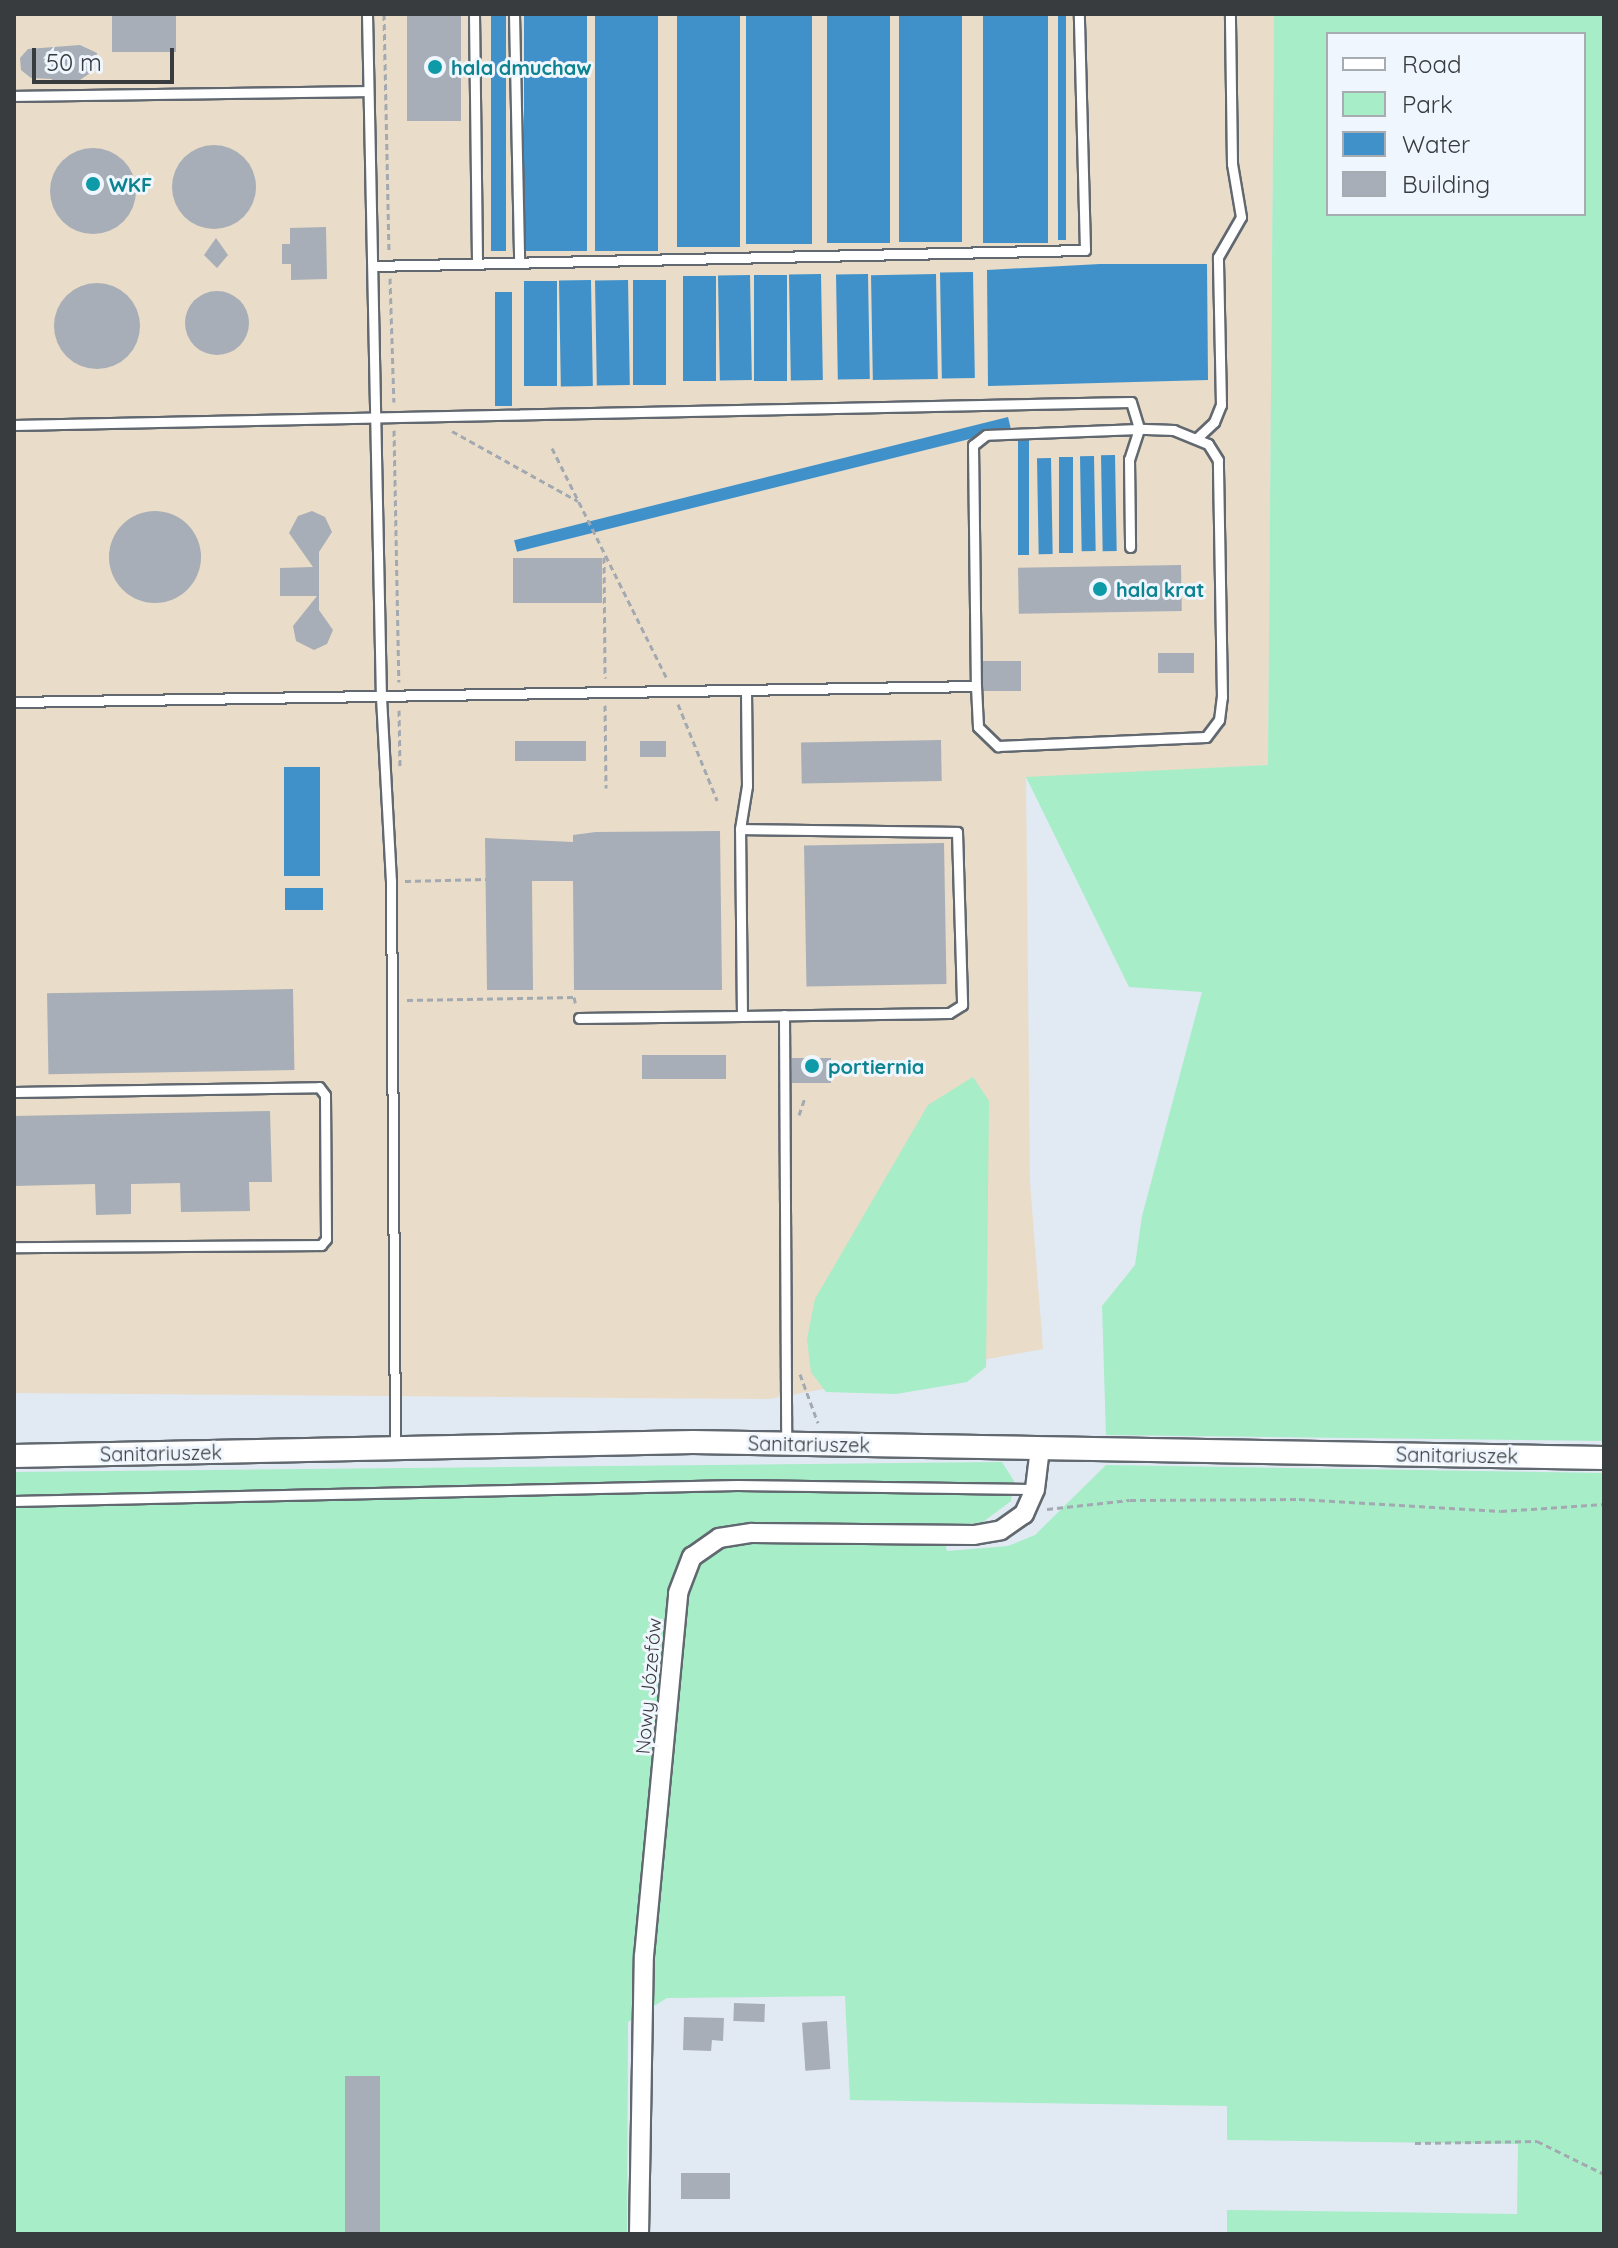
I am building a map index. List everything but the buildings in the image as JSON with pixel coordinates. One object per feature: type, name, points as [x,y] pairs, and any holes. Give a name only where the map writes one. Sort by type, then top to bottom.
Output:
[{"type":"street","name":"Sanitariuszek","points":[[14,1456],[395,1447],[786,1444],[1604,1458]]},
{"type":"street","points":[[1024,1514],[1035,1489],[1040,1448]]},
{"type":"street","name":"Nowy Józefów","points":[[639,2234],[644,1956],[678,1593],[692,1557],[719,1538],[752,1533],[974,1535],[1001,1530],[1024,1514]]},
{"type":"lane","points":[[367,14],[381,697],[391,881],[395,1447]]},
{"type":"lane","points":[[474,14],[477,263]]},
{"type":"lane","points":[[514,14],[519,262]]},
{"type":"lane","points":[[373,266],[1085,250],[1079,14]]},
{"type":"lane","points":[[1197,438],[1214,422],[1221,405],[1218,257],[1241,217],[1232,164],[1230,14]]},
{"type":"lane","points":[[14,96],[368,91]]},
{"type":"lane","points":[[14,425],[394,420],[1131,402],[1139,429],[1129,459],[1130,547]]},
{"type":"lane","points":[[1139,429],[1174,430],[1197,438],[1218,460],[1222,697],[1219,720],[1206,737],[998,746],[978,727],[973,445],[986,435],[1139,429]]},
{"type":"lane","points":[[14,702],[399,699],[976,686]]},
{"type":"lane","points":[[742,1016],[740,829],[747,786],[746,691]]},
{"type":"lane","points":[[579,1018],[957,1011],[962,1005],[959,840],[949,829],[740,829]]},
{"type":"lane","points":[[784,1015],[786,1444]]},
{"type":"lane","points":[[14,1092],[319,1087],[325,1095],[326,1210],[326,1239],[321,1245],[14,1247]]},
{"type":"lane","points":[[14,1501],[737,1485],[1035,1489]]},
{"type":"path","points":[[384,14],[401,775]]},
{"type":"path","points":[[429,419],[578,501]]},
{"type":"path","points":[[552,448],[673,693],[717,800]]},
{"type":"path","points":[[604,554],[606,788]]},
{"type":"path","points":[[402,866],[403,896]]},
{"type":"path","points":[[403,881],[486,879]]},
{"type":"path","points":[[405,985],[405,1000],[574,997],[579,1018]]},
{"type":"path","points":[[1024,1514],[1130,1500],[1299,1499],[1501,1511],[1604,1504]]},
{"type":"path","points":[[1415,2143],[1537,2141],[1604,2174]]},
{"type":"shaded area","points":[[14,14],[1274,14],[1268,765],[1026,778],[1030,1183],[1043,1349],[769,1399],[14,1393]]},
{"type":"green space","points":[[1274,14],[1604,14],[1604,1441],[1106,1435],[1102,1306],[1135,1265],[1142,1216],[1202,992],[1129,987],[1026,777],[1268,765]]},
{"type":"green space","points":[[973,1077],[989,1101],[986,1367],[967,1382],[896,1394],[826,1392],[811,1372],[807,1339],[815,1299],[928,1105]]},
{"type":"green space","points":[[1002,1462],[1014,1481],[1011,1501],[983,1522],[942,1528],[947,1551],[1008,1546],[1035,1535],[1106,1465],[1604,1473],[1604,2234],[1227,2234],[1227,2210],[1517,2214],[1518,2144],[1227,2140],[1227,2106],[850,2100],[845,1996],[667,1998],[628,2022],[627,2234],[14,2234],[14,1472]]},
{"type":"water","points":[[491,14],[506,14],[506,251],[491,251]]},
{"type":"water","points":[[524,14],[587,14],[587,251],[524,251]]},
{"type":"water","points":[[595,14],[658,14],[658,251],[595,251]]},
{"type":"water","points":[[677,14],[740,14],[740,247],[677,247]]},
{"type":"water","points":[[746,14],[812,14],[812,244],[746,244]]},
{"type":"water","points":[[827,14],[890,14],[890,243],[827,243]]},
{"type":"water","points":[[899,14],[962,14],[962,242],[899,242]]},
{"type":"water","points":[[983,14],[1048,14],[1048,243],[983,243]]},
{"type":"water","points":[[1058,14],[1066,14],[1066,240],[1058,240]]},
{"type":"water","points":[[1100,264],[1207,264],[1208,380],[988,386],[987,270]]},
{"type":"water","points":[[973,272],[975,378],[942,379],[940,273]]},
{"type":"water","points":[[821,274],[823,380],[791,381],[789,275]]},
{"type":"water","points":[[868,274],[870,379],[838,380],[836,275]]},
{"type":"water","points":[[936,274],[938,379],[873,380],[871,275]]},
{"type":"water","points":[[750,275],[752,380],[720,381],[718,276]]},
{"type":"water","points":[[754,275],[787,275],[787,381],[754,381]]},
{"type":"water","points":[[683,276],[716,276],[716,381],[683,381]]},
{"type":"water","points":[[591,280],[593,386],[561,387],[559,281]]},
{"type":"water","points":[[628,280],[630,385],[597,386],[595,281]]},
{"type":"water","points":[[633,280],[666,280],[666,385],[633,385]]},
{"type":"water","points":[[524,281],[557,281],[557,386],[524,386]]},
{"type":"water","points":[[495,292],[512,292],[512,406],[495,406]]},
{"type":"water","points":[[1008,417],[1011,429],[517,552],[514,540]]},
{"type":"water","points":[[1018,440],[1029,440],[1029,555],[1018,555]]},
{"type":"water","points":[[1101,455],[1115,455],[1117,551],[1103,551]]},
{"type":"water","points":[[1080,456],[1094,456],[1096,551],[1082,551]]},
{"type":"water","points":[[1059,457],[1073,457],[1073,553],[1059,553]]},
{"type":"water","points":[[1037,458],[1051,458],[1053,554],[1039,554]]},
{"type":"water","points":[[284,767],[320,767],[320,876],[284,876]]},
{"type":"water","points":[[285,888],[323,888],[323,910],[285,910]]},
{"type":"place","name":"hala dmuchaw","points":[[435,67]]},
{"type":"place","name":"WKF","points":[[93,184]]},
{"type":"place","name":"hala krat","points":[[1100,589]]},
{"type":"place","name":"portiernia","points":[[812,1066]]}]
